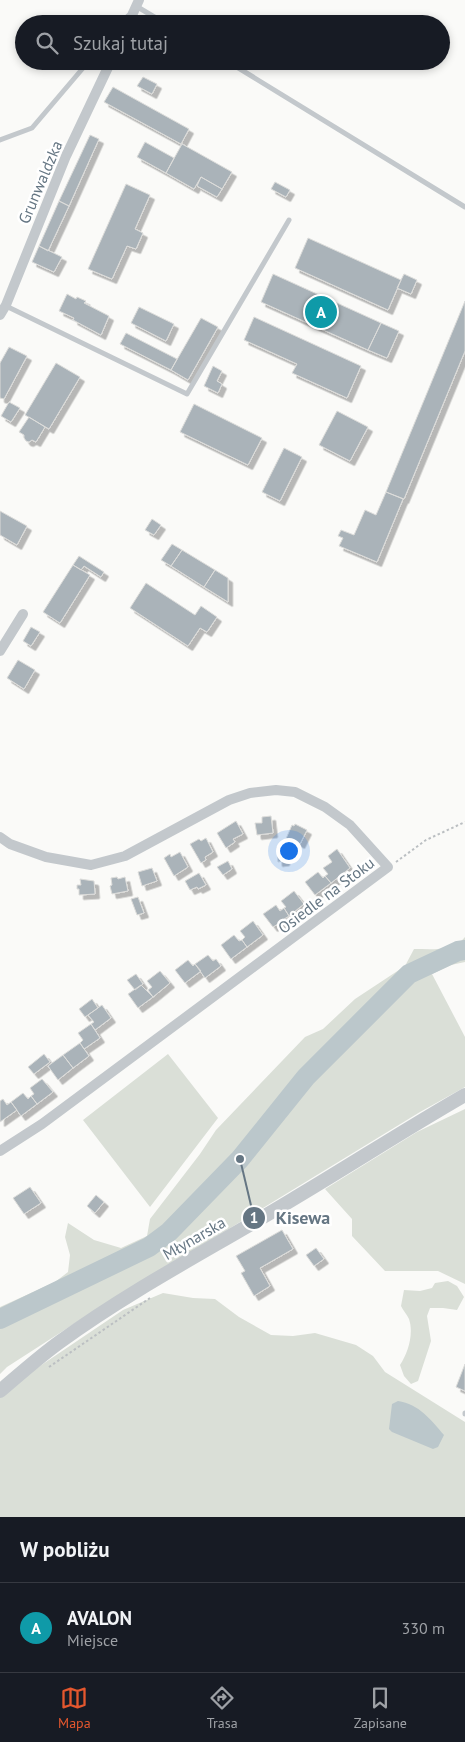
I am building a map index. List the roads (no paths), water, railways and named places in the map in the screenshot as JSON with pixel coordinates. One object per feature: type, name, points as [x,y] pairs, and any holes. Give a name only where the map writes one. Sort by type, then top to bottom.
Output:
[{"type":"street","points":[[132,15],[138,3]]},
{"type":"street","name":"Grunwaldzka","points":[[0,315],[6,305],[66,156],[106,70]]},
{"type":"street","points":[[0,651],[23,614]]},
{"type":"street","name":"Osiedle na Stoku","points":[[0,837],[10,844],[46,857],[91,865],[125,856],[229,800],[250,793],[276,790],[296,792],[325,807],[350,825],[388,867],[42,1124],[0,1150]]},
{"type":"street","name":"Młynarska","points":[[0,1391],[61,1341],[96,1317],[465,1095]]},
{"type":"lane","points":[[128,15],[138,3],[154,15]]},
{"type":"lane","points":[[0,140],[32,128],[81,70]]},
{"type":"lane","points":[[242,70],[465,207]]},
{"type":"lane","points":[[6,305],[187,394],[289,220]]},
{"type":"waterway","points":[[0,1319],[149,1247],[169,1232],[240,1159],[306,1077],[409,974],[458,951],[465,950]]},
{"type":"place","name":"AVALON","points":[[321,312]]},
{"type":"place","name":"Kisewa","points":[[240,1159]]}]
